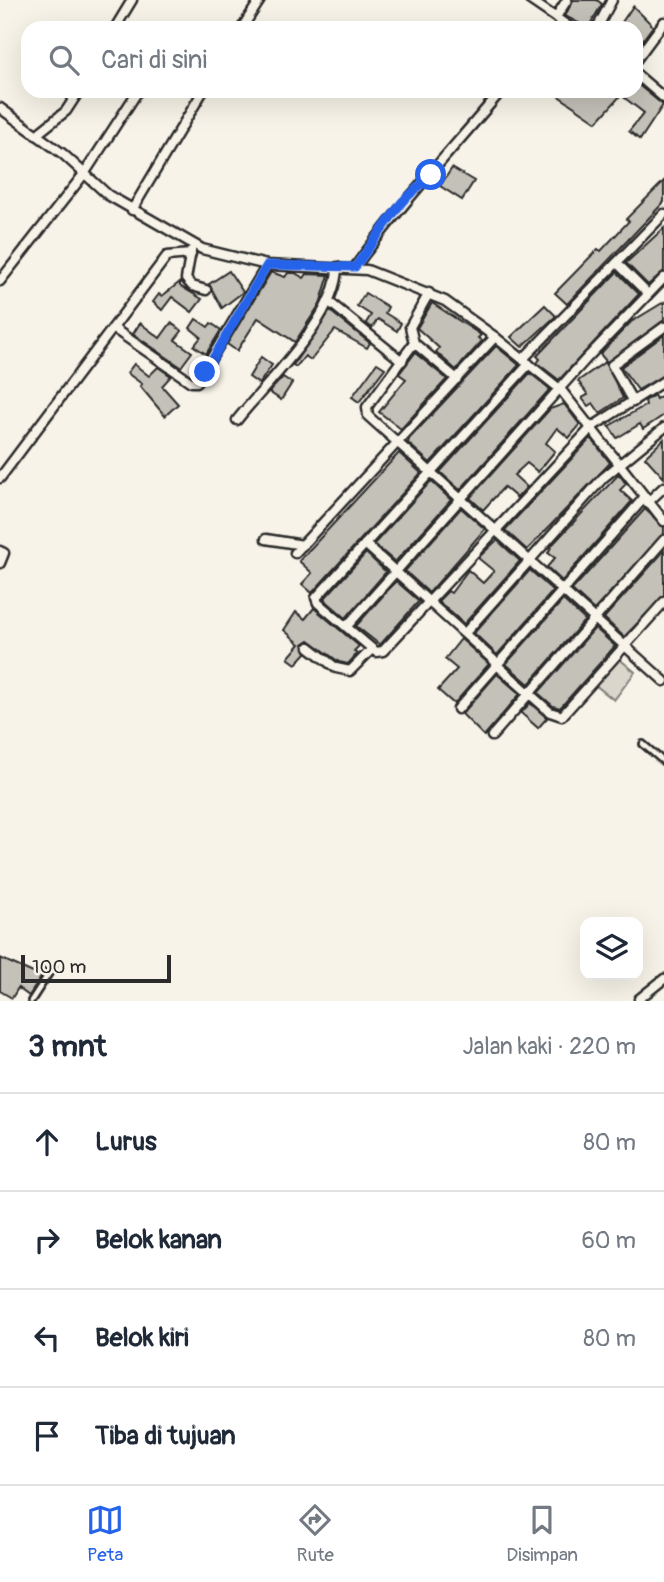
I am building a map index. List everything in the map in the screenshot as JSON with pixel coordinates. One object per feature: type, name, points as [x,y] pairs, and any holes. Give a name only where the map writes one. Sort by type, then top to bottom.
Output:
[{"type":"street","points":[[120,21],[132,0]]},
{"type":"street","points":[[246,21],[260,0]]},
{"type":"street","points":[[530,0],[560,21]]},
{"type":"street","points":[[556,18],[567,0]]},
{"type":"street","points":[[601,21],[612,0]]},
{"type":"street","points":[[643,50],[664,22]]},
{"type":"street","points":[[643,80],[664,98]]},
{"type":"street","points":[[36,135],[66,111],[74,98]]},
{"type":"street","points":[[0,281],[84,174],[133,98]]},
{"type":"street","points":[[132,210],[199,98]]},
{"type":"street","points":[[355,267],[402,202],[431,175],[495,98]]},
{"type":"street","points":[[0,108],[108,195],[192,250],[267,265],[355,267],[429,293],[465,314],[561,390],[592,427],[645,501],[664,521]]},
{"type":"street","points":[[664,214],[526,361],[432,471],[316,598],[318,603],[372,649],[381,653],[592,427],[664,381]]},
{"type":"street","points":[[192,250],[186,279],[192,286],[206,290]]},
{"type":"street","points":[[0,478],[167,256],[192,250]]},
{"type":"street","points":[[617,263],[648,294]]},
{"type":"street","points":[[113,328],[191,382],[197,382],[267,265]]},
{"type":"street","points":[[237,420],[293,355],[328,301],[337,278],[337,267]]},
{"type":"street","points":[[347,626],[664,278]]},
{"type":"street","points":[[429,293],[410,327],[414,342],[457,379]]},
{"type":"street","points":[[328,301],[402,361]]},
{"type":"street","points":[[633,402],[612,365],[664,327]]},
{"type":"street","points":[[295,553],[495,337]]},
{"type":"street","points":[[414,342],[366,407],[368,416],[664,681]]},
{"type":"street","points":[[465,633],[594,488],[664,428]]},
{"type":"street","points":[[458,709],[562,589],[645,501],[664,486]]},
{"type":"street","points":[[266,539],[303,545]]},
{"type":"street","points":[[492,736],[664,540]]},
{"type":"street","points":[[365,544],[555,715],[562,716],[664,602]]},
{"type":"street","points":[[0,551],[4,554],[0,564]]},
{"type":"street","points":[[309,647],[337,668],[350,671],[372,649]]},
{"type":"street","points":[[639,999],[664,979]]},
{"type":"lane","points":[[643,744],[664,762]]},
{"type":"lane","points":[[31,1001],[53,967]]},
{"type":"shaded area","points":[[617,657],[635,672],[614,700],[594,684]]},
{"type":"building","points":[[573,0],[597,0],[602,4],[592,21],[575,21],[565,16]]},
{"type":"building","points":[[633,6],[653,26],[643,40],[643,21],[623,21]]},
{"type":"building","points":[[643,89],[663,105],[640,140],[629,131],[644,113],[625,98],[643,98]]},
{"type":"building","points":[[561,98],[618,98],[597,122]]},
{"type":"building","points":[[452,168],[474,181],[462,200],[440,186]]},
{"type":"building","points":[[664,181],[664,202],[567,304],[555,293],[598,249],[601,251],[629,221],[626,219]]},
{"type":"building","points":[[664,228],[664,271],[648,285],[626,263]]},
{"type":"building","points":[[229,271],[243,292],[222,308],[209,284]]},
{"type":"building","points":[[271,272],[285,277],[288,273],[295,273],[304,278],[307,274],[329,275],[320,304],[295,342],[258,318],[237,351],[227,344]]},
{"type":"building","points":[[617,272],[639,294],[559,380],[537,363],[540,359],[537,356]]},
{"type":"building","points":[[180,282],[180,286],[202,299],[192,312],[172,297],[162,310],[153,302],[159,294],[162,296]]},
{"type":"building","points":[[365,293],[388,307],[385,313],[401,323],[397,331],[378,319],[372,328],[366,323],[371,315],[357,306]]},
{"type":"building","points":[[664,302],[664,320],[606,363],[623,398],[600,413],[593,403],[588,406],[582,398],[588,395],[578,381],[606,361],[600,354],[631,322]]},
{"type":"building","points":[[432,303],[481,335],[478,338],[482,341],[456,370],[436,352],[439,348],[417,328]]},
{"type":"building","points":[[545,305],[556,316],[522,347],[511,337]]},
{"type":"building","points":[[330,311],[370,343],[367,348],[335,330],[311,360],[305,356],[296,367],[293,365]]},
{"type":"building","points":[[196,319],[208,327],[211,323],[221,330],[206,354],[194,346],[201,337],[190,328]]},
{"type":"building","points":[[140,323],[160,338],[171,323],[182,331],[175,340],[192,352],[181,367],[133,334]]},
{"type":"building","points":[[664,335],[664,375],[638,390],[621,367]]},
{"type":"building","points":[[496,346],[519,365],[430,463],[408,443],[409,439]]},
{"type":"building","points":[[415,353],[447,379],[401,429],[379,412],[406,379],[399,374]]},
{"type":"building","points":[[261,357],[272,365],[259,384],[249,377]]},
{"type":"building","points":[[377,363],[385,368],[359,402],[352,397]]},
{"type":"building","points":[[134,364],[149,376],[158,367],[171,376],[162,386],[178,404],[165,416],[140,386],[142,384],[127,373]]},
{"type":"building","points":[[530,373],[550,389],[460,490],[440,472]]},
{"type":"building","points":[[283,377],[292,383],[281,400],[269,392]]},
{"type":"building","points":[[664,394],[664,415],[643,429],[640,424],[617,438],[609,426],[646,405],[645,401],[654,395],[656,399]]},
{"type":"building","points":[[564,404],[580,425],[569,438],[557,428],[546,443],[555,451],[538,472],[527,463],[514,475],[527,487],[517,498],[504,487],[483,510],[470,498],[550,409]]},
{"type":"building","points":[[591,438],[610,463],[527,550],[505,530]]},
{"type":"building","points":[[664,439],[664,478],[645,457]]},
{"type":"building","points":[[399,453],[421,473],[312,593],[302,584],[312,573],[299,561]]},
{"type":"building","points":[[619,474],[626,484],[620,490],[632,501],[562,581],[547,567],[555,558],[548,553],[552,545]]},
{"type":"building","points":[[431,481],[451,500],[395,562],[374,544]]},
{"type":"building","points":[[461,508],[485,529],[429,593],[405,571]]},
{"type":"building","points":[[645,509],[664,527],[664,534],[594,610],[572,590]]},
{"type":"building","points":[[497,540],[520,561],[464,624],[438,601],[448,591],[451,593],[468,570],[483,583],[494,571],[478,558]]},
{"type":"building","points":[[664,551],[664,596],[624,637],[604,618]]},
{"type":"building","points":[[366,553],[386,572],[346,618],[324,599]]},
{"type":"building","points":[[530,570],[553,591],[497,655],[474,633]]},
{"type":"building","points":[[396,581],[419,601],[380,645],[356,626]]},
{"type":"building","points":[[563,600],[585,620],[529,684],[506,664]]},
{"type":"building","points":[[314,608],[359,646],[354,651],[357,654],[348,664],[339,662],[309,640],[303,644],[306,653],[296,664],[288,658],[300,644],[284,630],[296,612],[305,619]]},
{"type":"building","points":[[595,628],[615,646],[560,708],[553,706],[538,693]]},
{"type":"building","points":[[461,639],[489,664],[454,704],[438,690],[457,669],[445,659]]},
{"type":"building","points":[[497,674],[520,694],[484,736],[462,714]]},
{"type":"building","points":[[530,703],[547,718],[538,728],[521,713]]},
{"type":"building","points":[[0,958],[33,973],[39,965],[46,970],[29,996],[18,988],[12,998],[0,991]]},
{"type":"route","points":[[205,372],[241,305],[267,265],[355,267],[402,202],[431,175]]}]
